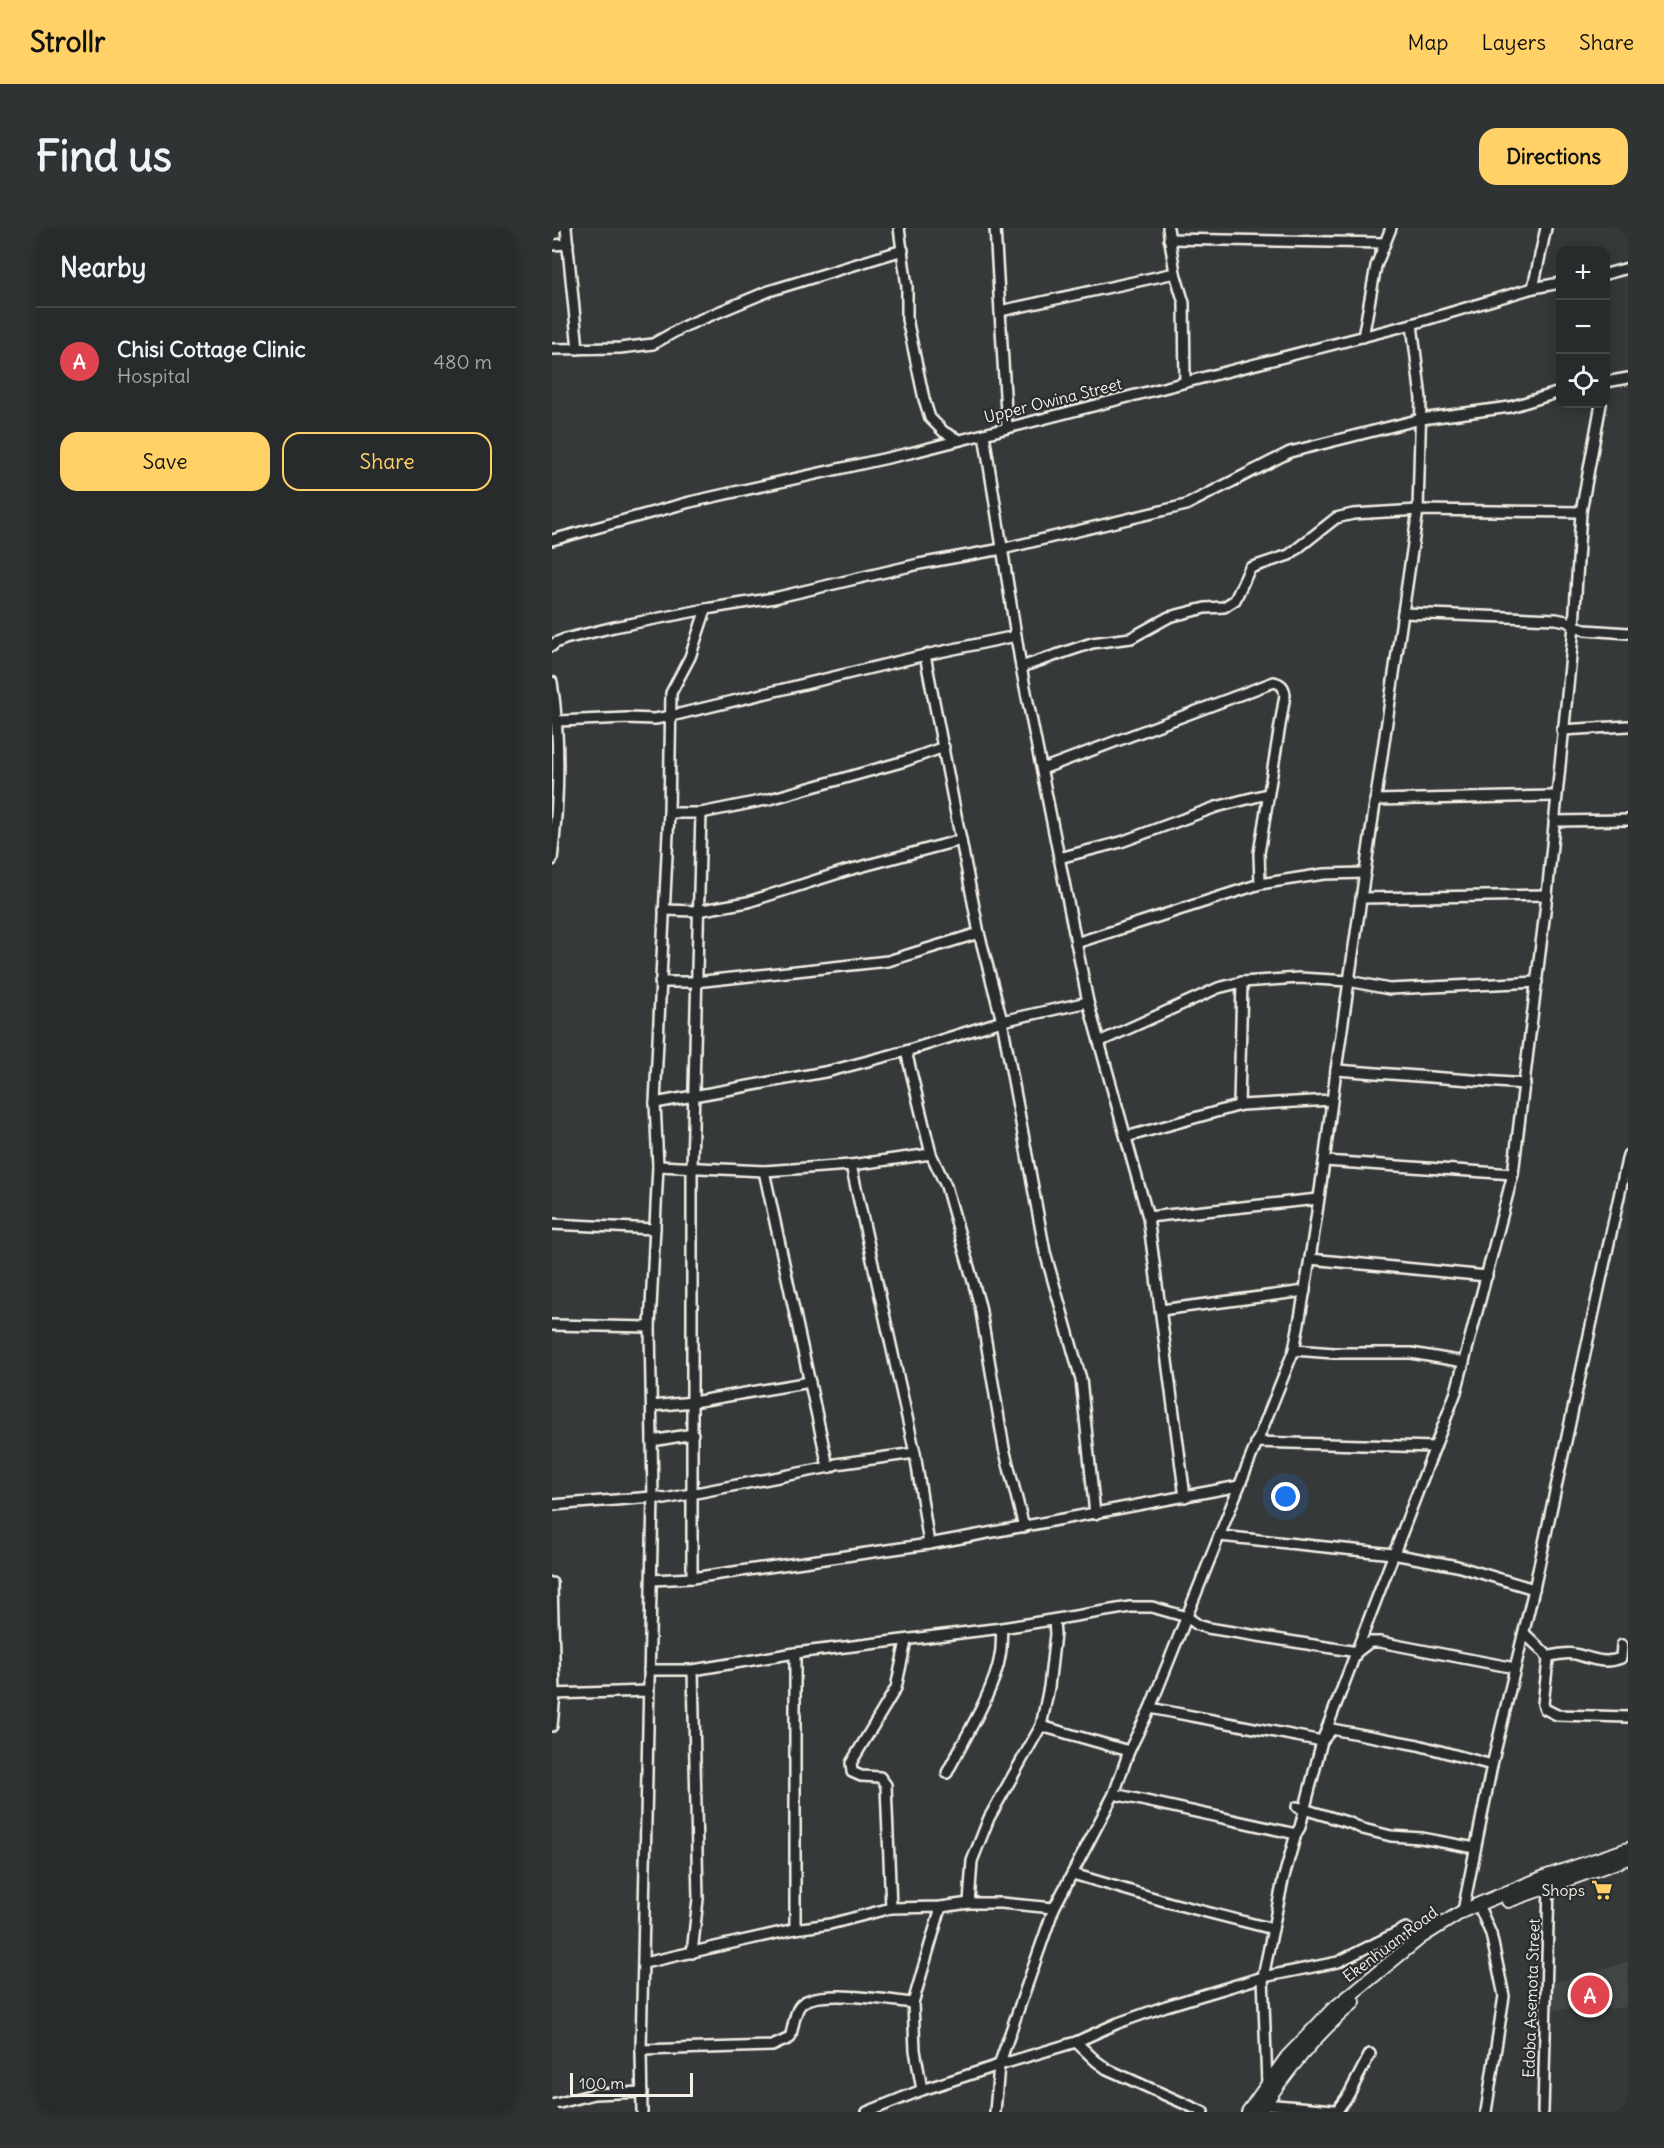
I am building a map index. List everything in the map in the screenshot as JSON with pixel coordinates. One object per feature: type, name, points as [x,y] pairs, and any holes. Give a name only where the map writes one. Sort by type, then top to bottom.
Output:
[{"type":"main road","name":"Ekenhuan Road","points":[[1248,2112],[1287,2058],[1332,2010],[1420,1938],[1463,1911],[1547,1876],[1628,1849]]},
{"type":"main road","name":"Ekenhuan Road","points":[[1262,2108],[1295,2064],[1346,2008],[1422,1946],[1456,1923],[1481,1911],[1628,1858]]},
{"type":"street","points":[[566,228],[578,349]]},
{"type":"street","points":[[899,228],[907,287],[907,319],[924,399],[930,418],[944,432],[959,440]]},
{"type":"street","points":[[995,228],[1006,428]]},
{"type":"street","points":[[1168,228],[1175,273],[1184,303],[1185,382]]},
{"type":"street","points":[[1363,337],[1376,266],[1390,228]]},
{"type":"street","points":[[1533,288],[1546,228]]},
{"type":"street","points":[[1168,239],[1385,243]]},
{"type":"street","points":[[552,245],[568,244]]},
{"type":"street","points":[[552,349],[620,348],[653,344],[685,326],[769,291],[903,250]]},
{"type":"street","points":[[1610,273],[1628,268]]},
{"type":"street","points":[[1000,311],[1175,273]]},
{"type":"street","name":"Upper Owina Street","points":[[552,540],[690,502],[984,434],[1363,337],[1533,288],[1556,284]]},
{"type":"street","points":[[995,2112],[999,2065],[1054,1908],[1074,1874],[1113,1794],[1129,1751],[1150,1708],[1294,1350],[1325,1161],[1336,1070],[1418,510],[1421,399],[1412,324]]},
{"type":"street","points":[[1610,381],[1628,378]]},
{"type":"street","points":[[552,646],[555,642],[575,637],[706,609],[774,598],[919,564],[1002,549],[1186,505],[1290,452],[1421,419],[1510,407],[1556,393]]},
{"type":"street","points":[[1267,2083],[1263,1977],[1282,1880],[1300,1827],[1322,1742],[1456,1392],[1513,1174],[1547,895],[1574,626],[1581,512],[1600,408]]},
{"type":"street","points":[[984,434],[1021,667],[1088,1002],[1148,1217],[1185,1497]]},
{"type":"street","points":[[1021,667],[1092,644],[1131,638],[1169,617],[1205,608],[1224,607],[1235,600],[1250,568],[1289,555],[1336,518],[1353,514],[1418,510],[1581,512]]},
{"type":"street","points":[[642,2112],[641,2050],[653,1497],[650,1327],[658,1166],[655,1103],[669,813],[671,693],[690,657],[706,609]]},
{"type":"street","points":[[1402,613],[1556,619],[1595,631],[1628,633]]},
{"type":"street","points":[[558,721],[655,719],[1016,636]]},
{"type":"street","points":[[925,656],[979,933],[1002,1021],[1045,1252],[1081,1379],[1095,1514]]},
{"type":"street","points":[[552,682],[558,721],[552,860]]},
{"type":"street","points":[[1042,769],[1274,682],[1281,684],[1285,689],[1285,695],[1259,853],[1260,884]]},
{"type":"street","points":[[1562,730],[1628,726]]},
{"type":"street","points":[[669,813],[701,813],[770,799],[905,761],[944,747]]},
{"type":"street","points":[[1059,858],[1121,842],[1216,807],[1267,794]]},
{"type":"street","points":[[1376,800],[1556,796]]},
{"type":"street","points":[[692,1578],[692,1167],[701,813]]},
{"type":"street","points":[[1554,821],[1628,820]]},
{"type":"street","points":[[664,910],[697,911],[748,902],[845,871],[961,840]]},
{"type":"street","points":[[1076,943],[1260,884],[1324,874],[1365,873]]},
{"type":"street","points":[[1361,898],[1547,895]]},
{"type":"street","points":[[660,982],[695,982],[888,962],[979,933]]},
{"type":"street","points":[[1099,1042],[1218,988],[1242,982],[1299,978],[1349,981],[1389,989],[1537,982]]},
{"type":"street","points":[[1239,1105],[1242,982]]},
{"type":"street","points":[[655,1103],[830,1071],[906,1051],[1002,1021],[1088,1002]]},
{"type":"street","points":[[906,1051],[931,1154],[946,1186],[980,1306],[1004,1449],[1024,1527]]},
{"type":"street","points":[[1336,1070],[1525,1084]]},
{"type":"street","points":[[1126,1137],[1239,1105],[1332,1100]]},
{"type":"street","points":[[658,1166],[764,1171],[851,1165],[931,1154]]},
{"type":"street","points":[[1463,1911],[1492,1765],[1534,1589],[1628,1155]]},
{"type":"street","points":[[1325,1161],[1513,1174]]},
{"type":"street","points":[[851,1165],[915,1453],[929,1544]]},
{"type":"street","points":[[764,1171],[827,1462],[830,1467]]},
{"type":"street","points":[[1148,1217],[1318,1199]]},
{"type":"street","points":[[552,1224],[655,1229]]},
{"type":"street","points":[[1310,1259],[1487,1276]]},
{"type":"street","points":[[1161,1310],[1305,1291]]},
{"type":"street","points":[[552,1325],[650,1327]]},
{"type":"street","points":[[1294,1350],[1334,1353],[1411,1353],[1464,1362]]},
{"type":"street","points":[[652,1406],[693,1402],[810,1382]]},
{"type":"street","points":[[652,1441],[693,1434]]},
{"type":"street","points":[[1256,1442],[1435,1447]]},
{"type":"street","points":[[552,1505],[665,1498],[836,1464],[915,1453]]},
{"type":"street","points":[[652,1580],[692,1578],[929,1544],[1239,1486]]},
{"type":"street","points":[[1220,1536],[1393,1554],[1457,1566],[1534,1589]]},
{"type":"street","points":[[552,1583],[552,1726]]},
{"type":"street","points":[[649,1670],[693,1670],[795,1653],[906,1641],[1130,1607],[1152,1606],[1187,1617],[1198,1625],[1208,1628],[1357,1652],[1370,1642],[1380,1642],[1515,1668]]},
{"type":"street","points":[[969,1903],[972,1861],[989,1818],[1041,1726],[1049,1687],[1055,1634],[1054,1620]]},
{"type":"street","points":[[946,1773],[995,1675],[1000,1656],[1002,1628]]},
{"type":"street","points":[[1524,1633],[1548,1660],[1543,1704],[1545,1709],[1557,1715],[1628,1717]]},
{"type":"street","points":[[891,1908],[886,1785],[884,1779],[880,1777],[861,1776],[852,1772],[852,1763],[896,1688],[906,1641]]},
{"type":"street","points":[[1546,1657],[1567,1653],[1601,1662],[1616,1660],[1621,1658],[1622,1645]]},
{"type":"street","points":[[795,1653],[795,1929]]},
{"type":"street","points":[[692,1953],[698,1899],[693,1670]]},
{"type":"street","points":[[553,1694],[648,1691]]},
{"type":"street","points":[[1150,1708],[1322,1742]]},
{"type":"street","points":[[1041,1726],[1129,1751]]},
{"type":"street","points":[[1322,1742],[1332,1729],[1418,1745],[1492,1765]]},
{"type":"street","points":[[1113,1794],[1296,1834]]},
{"type":"street","points":[[1297,1807],[1391,1836],[1421,1838],[1476,1848]]},
{"type":"street","points":[[1074,1874],[1172,1903],[1273,1929]]},
{"type":"street","name":"Edoba Asemota Street","points":[[1543,2112],[1549,1885]]},
{"type":"street","points":[[644,1963],[795,1929],[830,1924],[891,1908],[941,1907],[969,1903],[1001,1903],[1054,1908]]},
{"type":"street","points":[[922,2090],[915,2049],[913,2003],[941,1907]]},
{"type":"street","points":[[1481,1911],[1491,1934],[1504,1996],[1486,2112]]},
{"type":"street","points":[[867,2112],[922,2090],[1076,2042],[1118,2023],[1166,2006],[1263,1977],[1338,1962],[1406,1928],[1420,1938]]},
{"type":"street","points":[[641,2050],[772,2046],[790,2038],[799,2006],[807,2000],[826,1995],[913,2003]]},
{"type":"street","points":[[1076,2042],[1095,2061],[1107,2069],[1203,2112]]},
{"type":"street","points":[[1262,2108],[1334,2110],[1336,2112],[1350,2094],[1370,2054]]},
{"type":"street","points":[[552,2105],[594,2094],[642,2092]]},
{"type":"shaded area","points":[[1628,1962],[1628,2007],[1592,2010],[1552,2009],[1552,1983]]},
{"type":"place","name":"Shops","points":[[1602,1890]]},
{"type":"place","name":"Chisi Cottage Clinic","points":[[1590,1995]]}]
